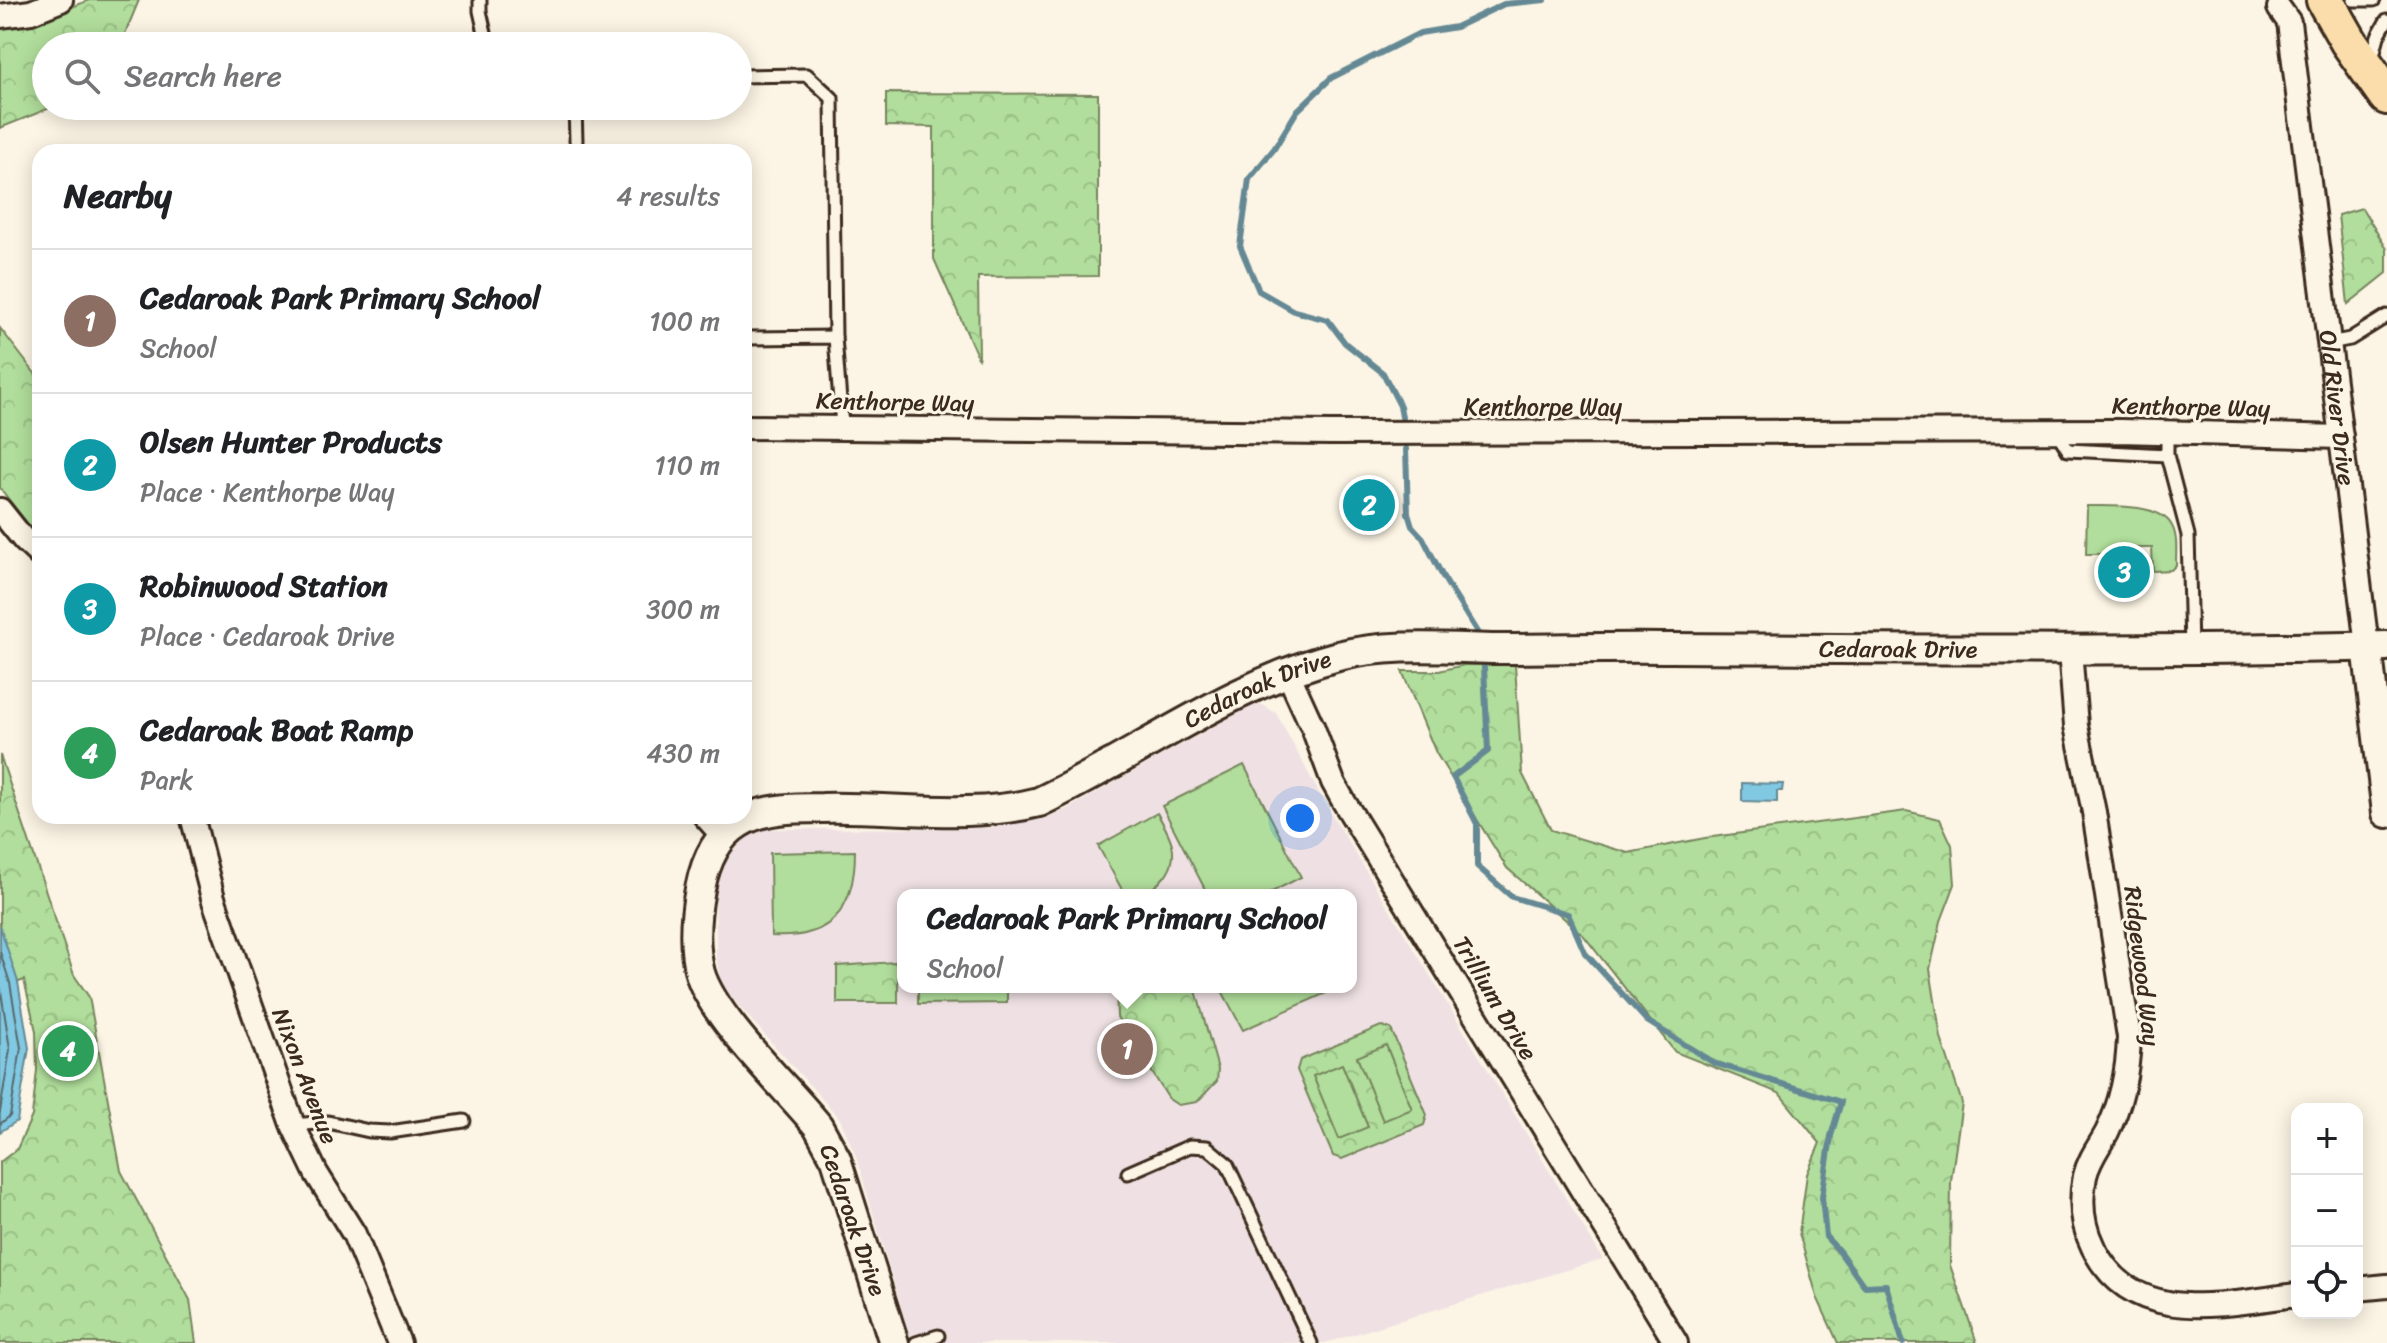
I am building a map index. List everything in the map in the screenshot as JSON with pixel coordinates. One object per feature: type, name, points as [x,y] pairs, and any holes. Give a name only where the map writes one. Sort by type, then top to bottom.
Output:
[{"type":"main road","points":[[2325,0],[2378,84]]},
{"type":"street","points":[[0,16],[31,12],[61,0]]},
{"type":"street","name":"Old River Drive","points":[[2279,8],[2289,22],[2341,437],[2377,646],[2387,813]]},
{"type":"street","name":"Kenthorpe Way","points":[[752,427],[1331,433],[2056,431],[2341,437]]},
{"type":"street","points":[[0,510],[32,548]]},
{"type":"street","name":"Cedaroak Drive","points":[[752,817],[765,812],[844,807],[984,811],[1039,802],[1212,706],[1287,671],[1343,655],[1383,650],[2377,646]]},
{"type":"street","name":"Ridgewood Way","points":[[2070,649],[2076,726],[2094,812],[2129,1037],[2128,1068],[2107,1131],[2090,1160],[2083,1189],[2084,1224],[2097,1256],[2114,1276],[2134,1292],[2158,1302],[2201,1306],[2291,1296]]},
{"type":"street","name":"Trillium Drive","points":[[1287,671],[1344,802],[1676,1343]]},
{"type":"street","name":"Nixon Avenue","points":[[194,824],[213,898],[293,1125],[316,1173],[354,1234],[399,1343]]},
{"type":"street","name":"Cedaroak Drive","points":[[714,826],[714,847],[699,893],[696,927],[700,973],[718,1007],[828,1141],[843,1178],[894,1343]]},
{"type":"street","points":[[2363,1288],[2387,1286]]},
{"type":"lane","points":[[480,0],[485,32]]},
{"type":"lane","points":[[2354,0],[2374,0]]},
{"type":"lane","points":[[2378,84],[2378,36],[2387,20]]},
{"type":"lane","points":[[752,76],[807,75],[832,98],[835,337],[842,427]]},
{"type":"lane","points":[[575,120],[576,141]]},
{"type":"lane","points":[[2329,343],[2350,339],[2387,316]]},
{"type":"lane","points":[[752,338],[835,337]]},
{"type":"lane","points":[[2056,431],[2068,450],[2167,455]]},
{"type":"lane","points":[[2167,432],[2167,455],[2188,535],[2191,648]]},
{"type":"lane","points":[[293,1125],[328,1122],[390,1132],[464,1121]]},
{"type":"lane","points":[[1128,1173],[1190,1146],[1207,1147],[1227,1164],[1311,1343]]},
{"type":"lane","points":[[916,1343],[938,1336]]},
{"type":"shaded area","points":[[1253,704],[1261,704],[1276,713],[1323,800],[1603,1259],[1325,1343],[912,1343],[856,1157],[840,1119],[727,993],[720,978],[716,957],[715,891],[726,857],[739,841],[763,829],[987,828],[1044,818],[1069,808]]},
{"type":"green space","points":[[89,0],[139,0],[126,32],[32,32],[32,115],[0,128],[0,23],[48,17]]},
{"type":"green space","points":[[886,93],[1098,94],[1098,276],[978,277],[979,360],[934,259],[934,127],[886,126]]},
{"type":"green space","points":[[2362,208],[2387,249],[2387,273],[2348,304],[2338,215]]},
{"type":"green space","points":[[0,328],[32,370],[32,530],[0,488]]},
{"type":"green space","points":[[2087,506],[2134,507],[2157,513],[2172,526],[2176,565],[2171,570],[2153,571],[2152,548],[2129,548],[2128,554],[2086,554]]},
{"type":"green space","points":[[1464,665],[1515,665],[1522,773],[1551,830],[1628,853],[1705,838],[1906,811],[1940,819],[1952,845],[1955,884],[1941,921],[1930,969],[1941,1038],[1962,1103],[1951,1181],[1950,1265],[1977,1343],[1838,1343],[1817,1297],[1799,1233],[1807,1174],[1820,1143],[1779,1093],[1675,1052],[1584,936],[1507,868],[1436,753],[1402,671],[1439,671]]},
{"type":"green space","points":[[0,755],[74,975],[89,997],[121,1171],[190,1300],[196,1343],[0,1343],[0,1162],[17,1149],[32,1116],[37,1070],[36,1031],[24,980],[0,989]]},
{"type":"green space","points":[[1244,765],[1301,877],[1278,889],[1205,889],[1162,806]]},
{"type":"green space","points":[[1157,813],[1172,845],[1172,861],[1160,882],[1151,889],[1122,889],[1098,846]]},
{"type":"green space","points":[[855,851],[850,889],[836,917],[810,933],[771,936],[770,853]]},
{"type":"green space","points":[[895,962],[898,1003],[837,1003],[837,966]]},
{"type":"green space","points":[[918,993],[1007,993],[1007,1003],[918,1004]]},
{"type":"green space","points":[[1116,993],[1197,993],[1218,1069],[1217,1081],[1197,1102],[1178,1105],[1169,1099],[1117,1017]]},
{"type":"green space","points":[[1223,993],[1326,993],[1243,1030]]},
{"type":"green space","points":[[1381,1026],[1391,1029],[1427,1115],[1424,1125],[1342,1159],[1333,1156],[1297,1070],[1300,1060]]},
{"type":"green space","points":[[1386,1045],[1412,1109],[1383,1121],[1357,1057]]},
{"type":"green space","points":[[1342,1064],[1368,1127],[1339,1139],[1313,1076]]},
{"type":"water","points":[[1742,783],[1783,784],[1782,791],[1777,791],[1777,802],[1742,801]]},
{"type":"water","points":[[0,926],[18,982],[29,1048],[17,1121],[0,1132]]},
{"type":"waterway","points":[[1402,417],[1400,406],[1383,373],[1345,343],[1328,320],[1294,311],[1259,291],[1240,246],[1249,179],[1274,149],[1297,111],[1331,78],[1420,33],[1456,27],[1504,4],[1545,0]]},
{"type":"waterway","points":[[1406,449],[1408,513],[1412,526],[1423,538],[1477,632]]},
{"type":"waterway","points":[[1484,667],[1488,751],[1453,777],[1477,824],[1477,866],[1512,897],[1568,914],[1585,953],[1647,1021],[1714,1063],[1841,1102],[1831,1136],[1822,1197],[1826,1237],[1864,1286],[1886,1285],[1903,1343]]},
{"type":"place","name":"Olsen Hunter Products","points":[[1369,505]]},
{"type":"place","name":"Robinwood Station","points":[[2124,572]]},
{"type":"place","name":"Cedaroak Park Primary School","points":[[1127,1049]]},
{"type":"place","name":"Cedaroak Boat Ramp","points":[[68,1051]]}]
